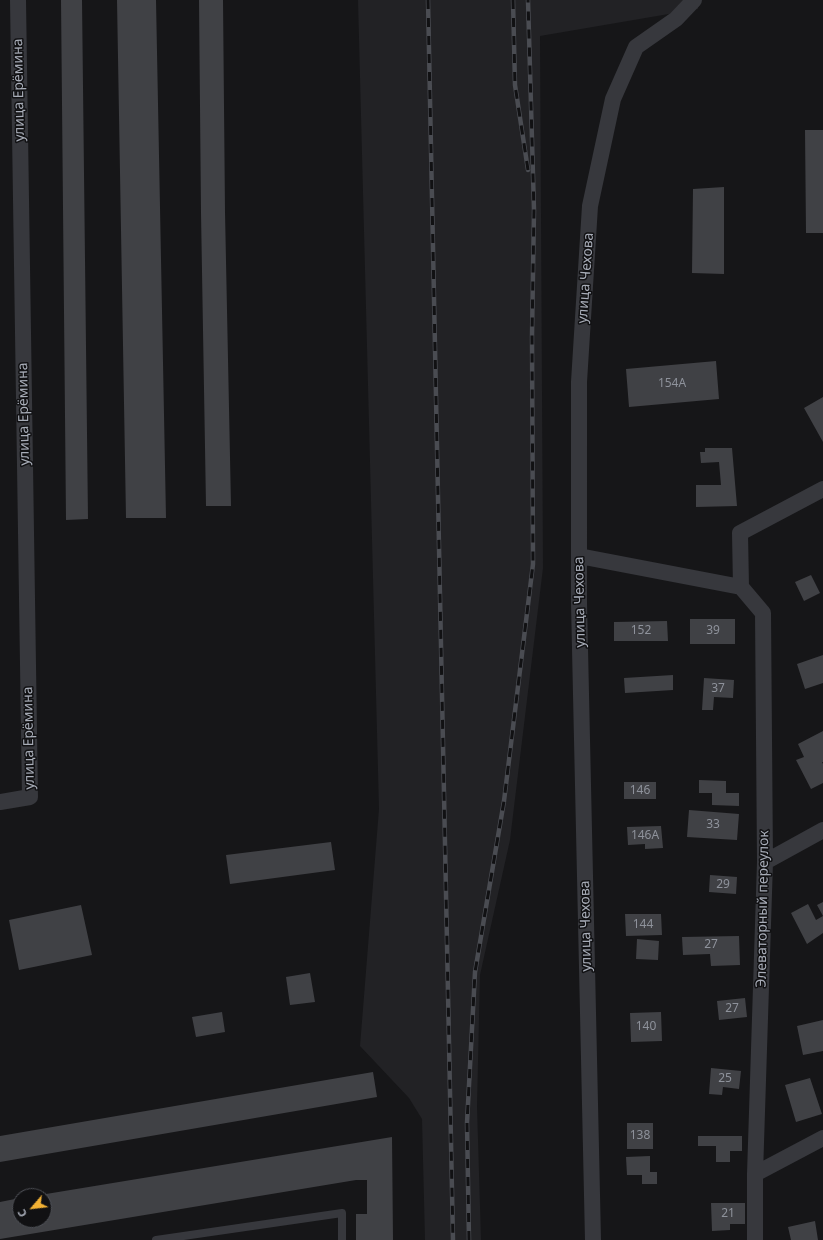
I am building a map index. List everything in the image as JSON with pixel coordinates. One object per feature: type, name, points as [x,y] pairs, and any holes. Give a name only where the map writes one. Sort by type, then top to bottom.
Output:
[{"type":"street","name":"улица Ерёмина","points":[[0,802],[30,797],[18,0]]},
{"type":"street","name":"улица Чехова","points":[[594,1240],[579,556],[579,382],[590,206],[613,99],[636,47],[676,19],[694,0]]},
{"type":"street","points":[[579,556],[741,586],[740,533],[823,489]]},
{"type":"street","name":"Элеваторный переулок","points":[[741,586],[763,613],[765,862],[755,1174],[755,1240]]},
{"type":"street","points":[[765,862],[823,830]]},
{"type":"street","points":[[755,1174],[823,1138]]},
{"type":"lane","points":[[156,1240],[342,1213],[342,1240]]},
{"type":"shaded area","points":[[358,0],[698,0],[698,9],[540,36],[543,568],[510,840],[480,975],[477,1106],[481,1240],[425,1240],[422,1119],[409,1098],[360,1046],[379,809]]},
{"type":"building","points":[[61,0],[82,0],[88,519],[66,520]]},
{"type":"building","points":[[117,0],[156,0],[166,518],[126,518]]},
{"type":"building","points":[[199,0],[223,0],[225,212],[231,506],[206,506]]},
{"type":"building","points":[[805,130],[823,130],[823,233],[806,233]]},
{"type":"building","points":[[724,187],[724,274],[692,273],[693,189]]},
{"type":"building","points":[[716,361],[719,399],[629,407],[626,369]]},
{"type":"building","points":[[823,397],[823,442],[804,408]]},
{"type":"building","points":[[705,448],[732,448],[737,506],[696,507],[696,485],[721,485],[719,462],[701,463],[700,452],[705,452]]},
{"type":"building","points":[[811,575],[820,593],[804,601],[795,582]]},
{"type":"building","points":[[690,619],[735,619],[735,644],[690,644]]},
{"type":"building","points":[[667,621],[668,641],[614,641],[614,622]]},
{"type":"building","points":[[823,655],[823,683],[805,689],[797,664]]},
{"type":"building","points":[[673,675],[673,690],[625,693],[624,678]]},
{"type":"building","points":[[704,678],[734,680],[733,698],[714,697],[713,710],[702,710]]},
{"type":"building","points":[[823,731],[823,783],[811,789],[796,760],[804,757],[798,744]]},
{"type":"building","points":[[699,780],[726,781],[726,793],[739,793],[739,806],[712,805],[712,793],[699,793]]},
{"type":"building","points":[[624,782],[656,782],[656,799],[624,799]]},
{"type":"building","points":[[689,810],[739,814],[737,840],[687,837]]},
{"type":"building","points":[[661,826],[663,848],[645,849],[645,844],[628,845],[627,827]]},
{"type":"building","points":[[331,842],[335,870],[230,884],[226,855]]},
{"type":"building","points":[[710,875],[737,877],[736,894],[709,892]]},
{"type":"building","points":[[823,902],[823,916],[817,905]]},
{"type":"building","points":[[808,904],[816,920],[823,916],[823,933],[807,944],[791,913]]},
{"type":"building","points":[[81,905],[92,955],[19,970],[9,920]]},
{"type":"building","points":[[625,914],[661,914],[662,935],[626,936]]},
{"type":"building","points":[[739,936],[740,965],[711,966],[710,954],[683,955],[682,937]]},
{"type":"building","points":[[637,939],[659,941],[658,960],[636,959]]},
{"type":"building","points":[[310,973],[315,1002],[290,1005],[286,977]]},
{"type":"building","points":[[745,998],[747,1017],[719,1020],[717,1001]]},
{"type":"building","points":[[222,1012],[225,1032],[196,1037],[192,1017]]},
{"type":"building","points":[[661,1012],[662,1041],[631,1042],[630,1013]]},
{"type":"building","points":[[823,1020],[823,1051],[803,1055],[797,1026]]},
{"type":"building","points":[[711,1068],[741,1071],[739,1089],[723,1087],[722,1095],[709,1094]]},
{"type":"building","points":[[373,1072],[377,1097],[0,1162],[0,1136]]},
{"type":"building","points":[[810,1078],[822,1114],[796,1122],[785,1085]]},
{"type":"building","points":[[627,1123],[653,1123],[653,1149],[627,1149]]},
{"type":"building","points":[[698,1136],[742,1136],[742,1151],[730,1151],[730,1162],[716,1162],[716,1146],[698,1146]]},
{"type":"building","points":[[392,1137],[393,1240],[356,1240],[356,1214],[367,1214],[367,1180],[356,1180],[0,1239],[0,1202],[12,1200],[12,1228],[52,1228],[52,1193]]},
{"type":"building","points":[[650,1156],[650,1172],[657,1172],[657,1184],[642,1184],[642,1175],[627,1175],[626,1157]]},
{"type":"building","points":[[711,1203],[745,1203],[745,1224],[730,1224],[730,1230],[712,1231]]},
{"type":"building","points":[[815,1221],[818,1240],[791,1240],[788,1227]]},
{"type":"railway","points":[[428,0],[453,1240]]},
{"type":"railway","points":[[513,0],[515,85],[528,170]]},
{"type":"railway","points":[[469,1240],[467,1123],[475,972],[504,801],[533,564],[532,336],[534,210],[528,0]]}]
